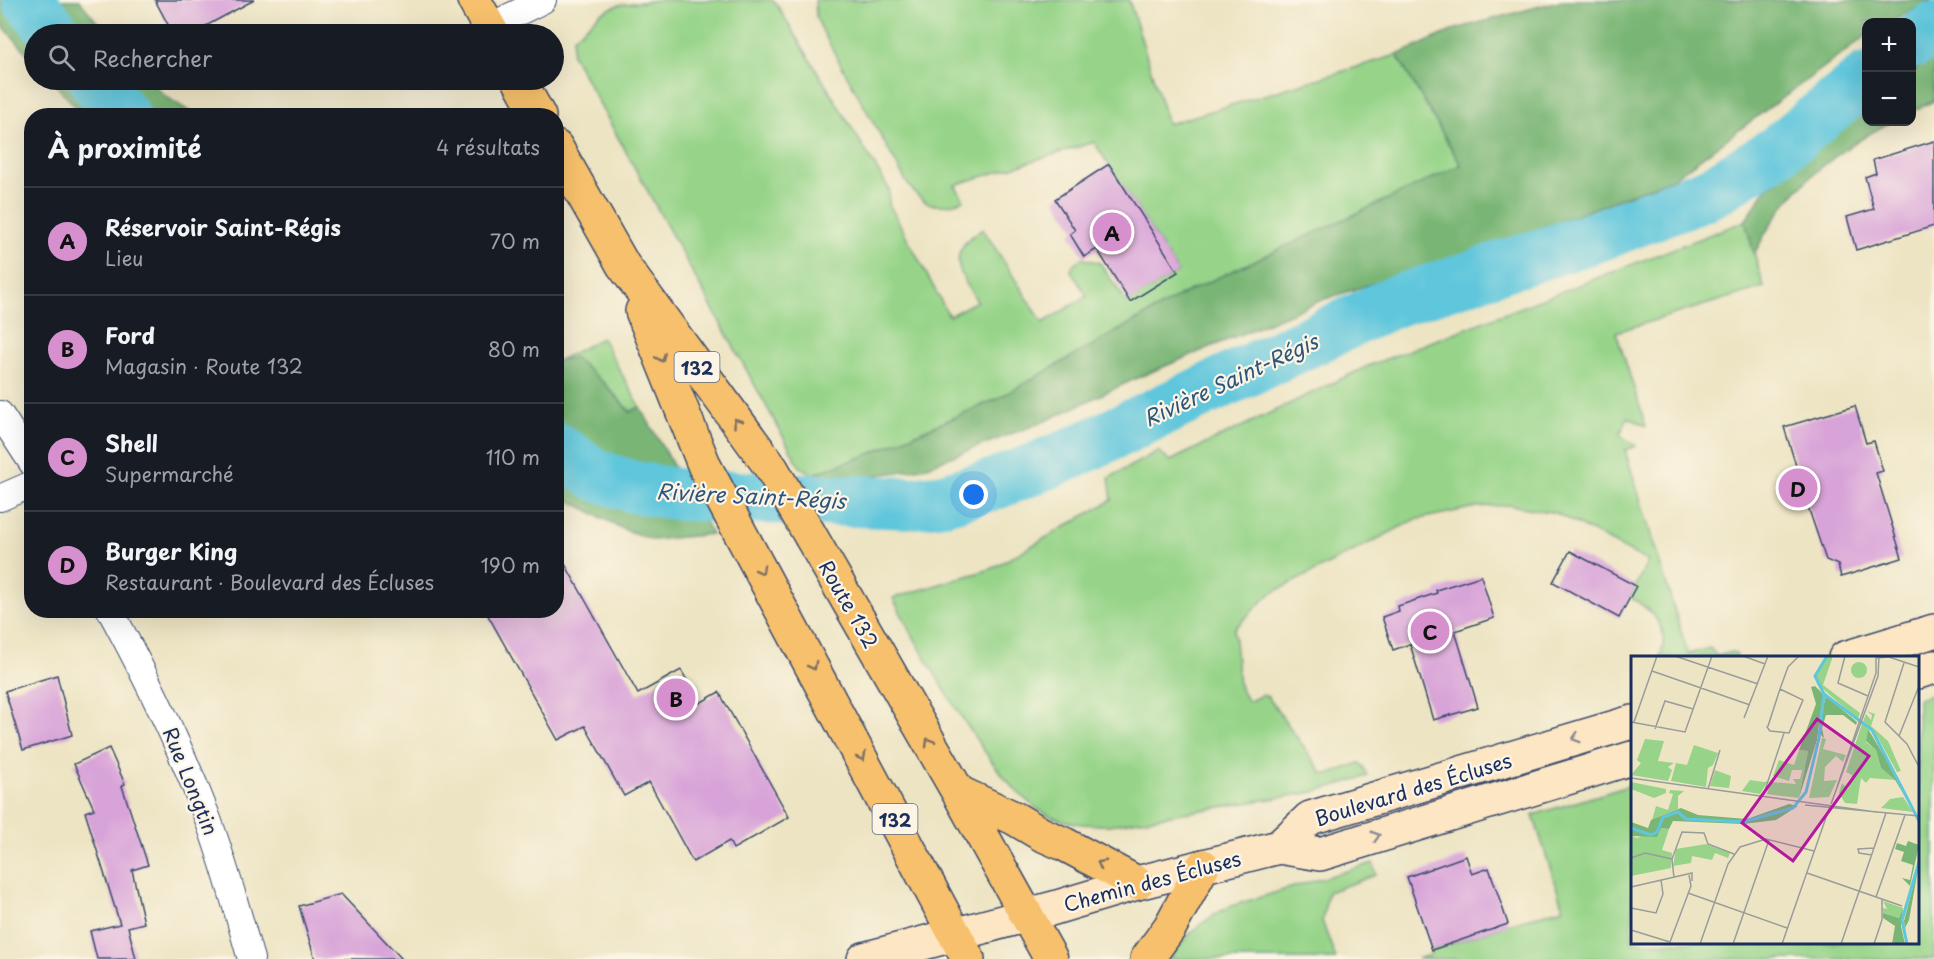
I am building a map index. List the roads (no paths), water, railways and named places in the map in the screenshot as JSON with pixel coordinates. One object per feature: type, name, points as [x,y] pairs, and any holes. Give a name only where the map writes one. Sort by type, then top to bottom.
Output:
[{"type":"highway","points":[[525,90],[535,108]]},
{"type":"highway","name":"Route 132","points":[[564,161],[623,265],[772,469],[958,792],[1051,959]]},
{"type":"highway","name":"Route 132","points":[[623,265],[705,467],[962,946]]},
{"type":"highway","points":[[958,792],[1014,818],[1137,883]]},
{"type":"highway","points":[[1147,959],[1170,927],[1203,866]]},
{"type":"street","points":[[486,21],[543,0]]},
{"type":"street","points":[[0,414],[24,451]]},
{"type":"street","points":[[0,498],[24,488]]},
{"type":"street","name":"Rue Longtin","points":[[114,618],[159,705],[196,788],[220,856],[251,959]]},
{"type":"street","points":[[1848,656],[1934,631]]},
{"type":"street","points":[[1919,671],[1934,667]]},
{"type":"street","name":"Boulevard des Écluses","points":[[1279,847],[1310,818],[1631,722]]},
{"type":"street","name":"Boulevard des Écluses","points":[[1279,847],[1320,854],[1631,758]]},
{"type":"street","name":"Chemin des Écluses","points":[[864,959],[962,946],[1026,914],[1279,847]]},
{"type":"waterway","name":"Rivière Saint-Régis","points":[[28,0],[48,24]]},
{"type":"waterway","name":"Rivière Saint-Régis","points":[[1916,40],[1934,27]]},
{"type":"waterway","name":"Rivière Saint-Régis","points":[[564,453],[596,475],[633,487],[682,495],[913,503],[944,499],[998,483],[1066,456],[1393,302],[1601,235],[1711,192],[1778,150],[1862,82]]},
{"type":"waterway","name":"Rivière Saint-Régis","points":[[102,90],[117,108]]},
{"type":"place","name":"Réservoir Saint-Régis","points":[[1112,232]]},
{"type":"place","name":"Burger King","points":[[1798,488]]},
{"type":"place","name":"Shell","points":[[1430,631]]},
{"type":"place","name":"Ford","points":[[676,698]]}]
